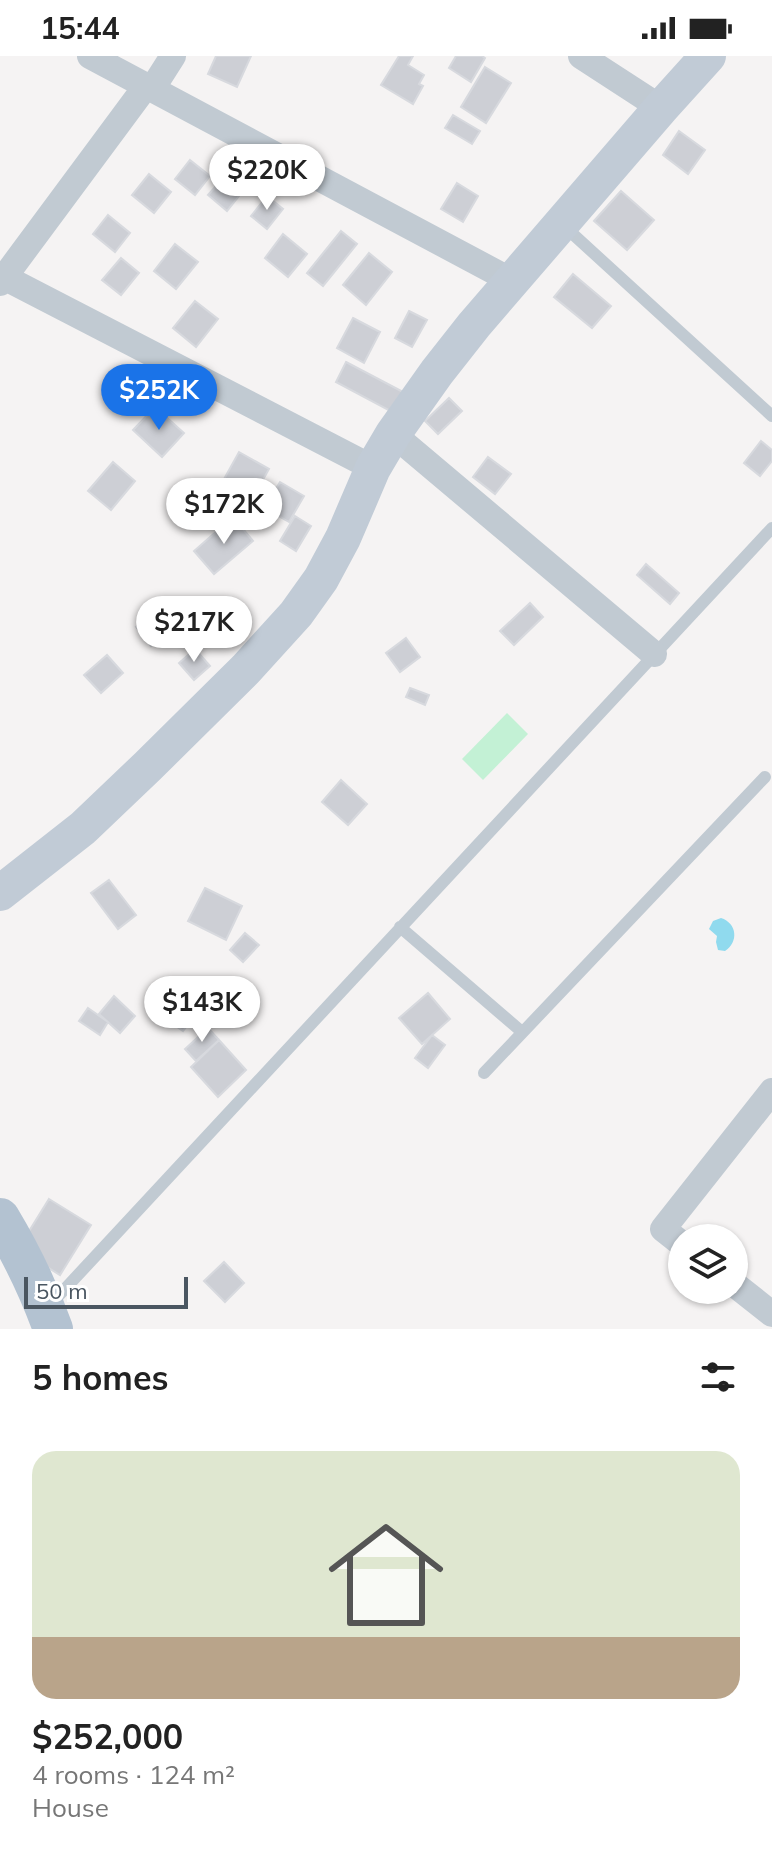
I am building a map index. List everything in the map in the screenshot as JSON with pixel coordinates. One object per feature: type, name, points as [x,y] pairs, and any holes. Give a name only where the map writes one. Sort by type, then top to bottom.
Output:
[{"type":"main road","points":[[0,1218],[50,1319]]},
{"type":"street","points":[[90,56],[512,281]]},
{"type":"street","points":[[173,56],[2,278],[373,468]]},
{"type":"street","points":[[581,56],[661,108]]},
{"type":"street","points":[[0,893],[94,818],[246,669],[296,614],[321,579],[343,538],[373,468],[393,434],[446,360],[708,56]]},
{"type":"street","points":[[393,434],[654,654]]},
{"type":"street","points":[[668,1233],[663,1229],[772,1091]]},
{"type":"street","points":[[748,1295],[772,1314]]},
{"type":"lane","points":[[561,224],[772,416]]},
{"type":"lane","points":[[50,1319],[400,927],[772,528]]},
{"type":"lane","points":[[484,1073],[765,777]]},
{"type":"lane","points":[[400,927],[522,1032]]},
{"type":"green space","points":[[507,713],[528,734],[483,780],[462,759]]},
{"type":"water","points":[[721,918],[730,924],[734,933],[733,943],[725,951],[718,950],[717,936],[709,929],[713,921]]},
{"type":"building","points":[[216,56],[251,56],[237,87],[208,74]]},
{"type":"building","points":[[399,56],[413,56],[408,65],[424,75],[419,84],[423,86],[413,104],[381,85]]},
{"type":"building","points":[[456,56],[485,58],[471,82],[449,68]]},
{"type":"building","points":[[485,67],[511,83],[486,123],[461,107]]},
{"type":"building","points":[[453,115],[480,131],[472,144],[445,128]]},
{"type":"building","points":[[679,131],[705,150],[688,174],[663,155]]},
{"type":"building","points":[[190,160],[210,176],[195,195],[175,179]]},
{"type":"building","points":[[149,174],[171,192],[154,213],[132,195]]},
{"type":"building","points":[[225,176],[243,191],[227,211],[208,195]]},
{"type":"building","points":[[457,183],[478,196],[463,222],[441,209]]},
{"type":"building","points":[[621,191],[654,220],[627,250],[594,221]]},
{"type":"building","points":[[267,196],[283,209],[267,229],[251,216]]},
{"type":"building","points":[[108,215],[130,233],[115,252],[93,234]]},
{"type":"building","points":[[341,231],[357,244],[323,286],[307,273]]},
{"type":"building","points":[[283,234],[307,254],[288,277],[265,258]]},
{"type":"building","points":[[175,244],[198,262],[176,289],[154,271]]},
{"type":"building","points":[[369,253],[392,272],[366,305],[343,285]]},
{"type":"building","points":[[121,258],[139,273],[121,295],[102,280]]},
{"type":"building","points":[[573,274],[611,306],[592,328],[554,297]]},
{"type":"building","points":[[195,301],[218,319],[196,347],[173,328]]},
{"type":"building","points":[[409,311],[427,320],[412,347],[395,338]]},
{"type":"building","points":[[353,318],[380,332],[364,363],[337,348]]},
{"type":"building","points":[[346,362],[405,393],[394,413],[336,382]]},
{"type":"building","points":[[449,398],[462,411],[438,434],[425,421]]},
{"type":"building","points":[[155,407],[184,433],[162,457],[133,430]]},
{"type":"building","points":[[761,441],[772,450],[772,461],[760,476],[744,463]]},
{"type":"building","points":[[239,452],[269,469],[254,496],[224,479]]},
{"type":"building","points":[[488,457],[511,474],[495,494],[473,477]]},
{"type":"building","points":[[113,462],[135,481],[111,510],[88,491]]},
{"type":"building","points":[[280,482],[304,496],[289,522],[264,508]]},
{"type":"building","points":[[295,516],[311,526],[296,551],[280,541]]},
{"type":"building","points":[[233,517],[253,541],[214,574],[194,551]]},
{"type":"building","points":[[646,564],[679,593],[670,604],[637,575]]},
{"type":"building","points":[[530,603],[543,617],[514,645],[500,631]]},
{"type":"building","points":[[155,611],[171,630],[151,646],[136,627]]},
{"type":"building","points":[[406,638],[420,657],[400,672],[386,653]]},
{"type":"building","points":[[195,649],[210,666],[194,680],[179,663]]},
{"type":"building","points":[[107,655],[123,673],[101,693],[84,675]]},
{"type":"building","points":[[410,688],[429,695],[425,705],[406,697]]},
{"type":"building","points":[[341,780],[367,804],[348,825],[322,802]]},
{"type":"building","points":[[109,880],[136,915],[118,929],[91,893]]},
{"type":"building","points":[[205,888],[242,906],[226,940],[188,921]]},
{"type":"building","points":[[245,933],[259,945],[243,962],[230,950]]},
{"type":"building","points":[[428,993],[450,1019],[422,1044],[399,1018]]},
{"type":"building","points":[[114,996],[135,1016],[120,1033],[99,1014]]},
{"type":"building","points":[[174,998],[196,1014],[183,1031],[162,1016]]},
{"type":"building","points":[[88,1008],[108,1022],[100,1035],[79,1021]]},
{"type":"building","points":[[208,1028],[219,1040],[196,1061],[185,1049]]},
{"type":"building","points":[[432,1035],[445,1045],[428,1068],[415,1058]]},
{"type":"building","points":[[219,1040],[246,1070],[218,1097],[191,1067]]},
{"type":"building","points":[[49,1199],[91,1225],[60,1275],[18,1249]]},
{"type":"building","points":[[224,1262],[244,1283],[225,1302],[204,1281]]}]
